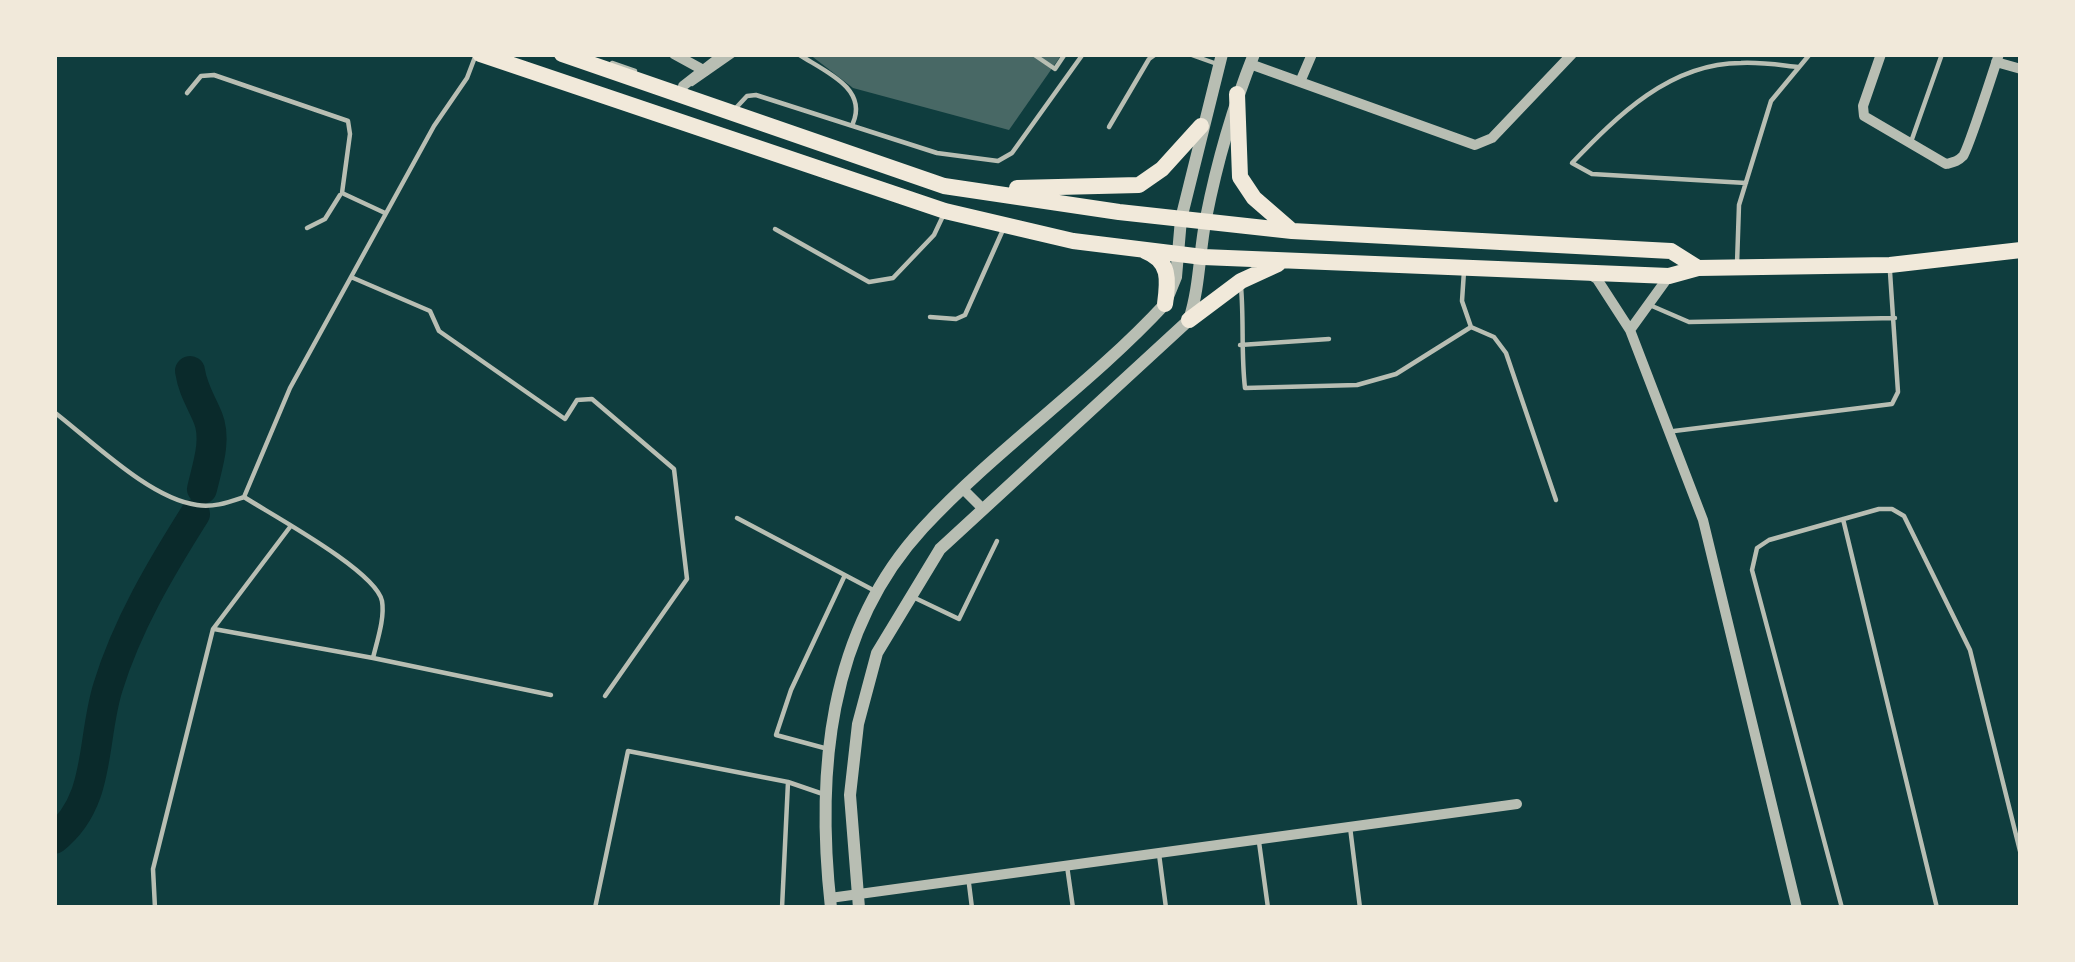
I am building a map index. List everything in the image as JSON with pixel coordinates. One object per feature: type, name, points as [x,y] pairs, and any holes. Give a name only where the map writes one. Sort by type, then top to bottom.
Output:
[{"type":"main road","points":[[478,54],[945,211],[1073,241],[1203,257],[1669,276],[1699,268],[1890,265],[2021,250]]},
{"type":"main road","points":[[570,57],[944,186],[1292,231],[1671,251],[1699,268]]},
{"type":"main road","points":[[1238,94],[1240,177],[1254,198],[1292,231]]},
{"type":"main road","points":[[944,186],[1064,190],[1139,185],[1162,169],[1201,126]]},
{"type":"main road","points":[[1133,247],[1162,261],[1168,278],[1165,304]]},
{"type":"main road","points":[[1189,320],[1241,281],[1296,259]]},
{"type":"street","points":[[674,54],[704,71]]},
{"type":"street","points":[[682,86],[724,54]]},
{"type":"street","points":[[1300,82],[1312,54]]},
{"type":"street","points":[[858,901],[850,794],[858,724],[877,653],[940,549],[1189,320],[1203,257],[1205,221],[1238,94],[1252,59],[1300,82],[1481,144],[1492,139],[1572,54]]},
{"type":"street","points":[[1881,54],[1862,111],[1867,120],[1939,163],[1952,163],[1964,155],[1998,58],[2021,69]]},
{"type":"street","points":[[1221,60],[1201,126],[1181,219],[1176,277],[1165,304],[921,530],[876,592],[853,645],[831,719],[823,794],[831,903],[969,878],[1517,804]]},
{"type":"street","points":[[1585,271],[1597,279],[1630,330],[1703,520],[1797,908]]},
{"type":"street","points":[[1630,330],[1669,276]]},
{"type":"street","points":[[963,489],[982,508]]},
{"type":"lane","points":[[244,497],[290,388],[478,54]]},
{"type":"lane","points":[[570,57],[617,64],[682,86],[699,82],[735,54]]},
{"type":"lane","points":[[798,54],[852,91],[859,107],[853,123]]},
{"type":"lane","points":[[1034,54],[1055,69],[1065,54]]},
{"type":"lane","points":[[731,115],[747,96],[756,95],[937,153],[998,161],[1012,153],[1083,54]]},
{"type":"lane","points":[[1109,127],[1156,54]]},
{"type":"lane","points":[[1189,54],[1221,60]]},
{"type":"lane","points":[[1737,269],[1739,205],[1771,101],[1810,54]]},
{"type":"lane","points":[[1910,144],[1942,54]]},
{"type":"lane","points":[[1746,183],[1592,173],[1572,164],[1610,124],[1673,79],[1736,62],[1798,67]]},
{"type":"lane","points":[[187,93],[202,76],[214,75],[348,121],[341,194],[325,219],[307,228]]},
{"type":"lane","points":[[341,194],[385,213]]},
{"type":"lane","points":[[775,229],[869,282],[893,278],[934,235],[945,211]]},
{"type":"lane","points":[[930,317],[965,315],[1004,227]]},
{"type":"lane","points":[[1668,432],[1892,404],[1898,392],[1890,265]]},
{"type":"lane","points":[[1464,267],[1462,301],[1471,327],[1493,337],[1506,352],[1556,500]]},
{"type":"lane","points":[[351,277],[430,310],[439,331],[565,418],[578,400],[592,399],[674,469],[687,579],[605,696]]},
{"type":"lane","points":[[1241,281],[1245,388],[1357,385],[1396,374],[1471,327]]},
{"type":"lane","points":[[1648,304],[1689,322],[1895,318]]},
{"type":"lane","points":[[1240,345],[1330,339]]},
{"type":"lane","points":[[54,412],[135,476],[171,496],[196,506],[244,497],[348,562],[380,593],[383,606],[373,658]]},
{"type":"lane","points":[[1842,908],[1751,562],[1762,543],[1843,519],[1886,508],[1907,522],[1970,650],[2021,855]]},
{"type":"lane","points":[[737,518],[876,592]]},
{"type":"lane","points":[[1843,519],[1937,908]]},
{"type":"lane","points":[[155,908],[153,869],[213,629],[291,526]]},
{"type":"lane","points":[[910,596],[959,619],[997,541]]},
{"type":"lane","points":[[828,749],[776,735],[791,690],[844,575]]},
{"type":"lane","points":[[213,629],[551,695]]},
{"type":"lane","points":[[596,908],[628,751],[788,782],[823,794]]},
{"type":"lane","points":[[782,908],[788,782]]},
{"type":"lane","points":[[1350,826],[1360,908]]},
{"type":"lane","points":[[1259,839],[1268,908]]},
{"type":"lane","points":[[1159,852],[1166,908]]},
{"type":"lane","points":[[1067,865],[1073,908]]},
{"type":"lane","points":[[969,878],[972,908]]},
{"type":"building","points":[[809,54],[1062,54],[1009,130],[853,88]]},
{"type":"waterway","points":[[190,371],[212,435],[202,489]]},
{"type":"waterway","points":[[54,839],[69,824],[88,788],[108,687],[125,641],[195,514]]}]
